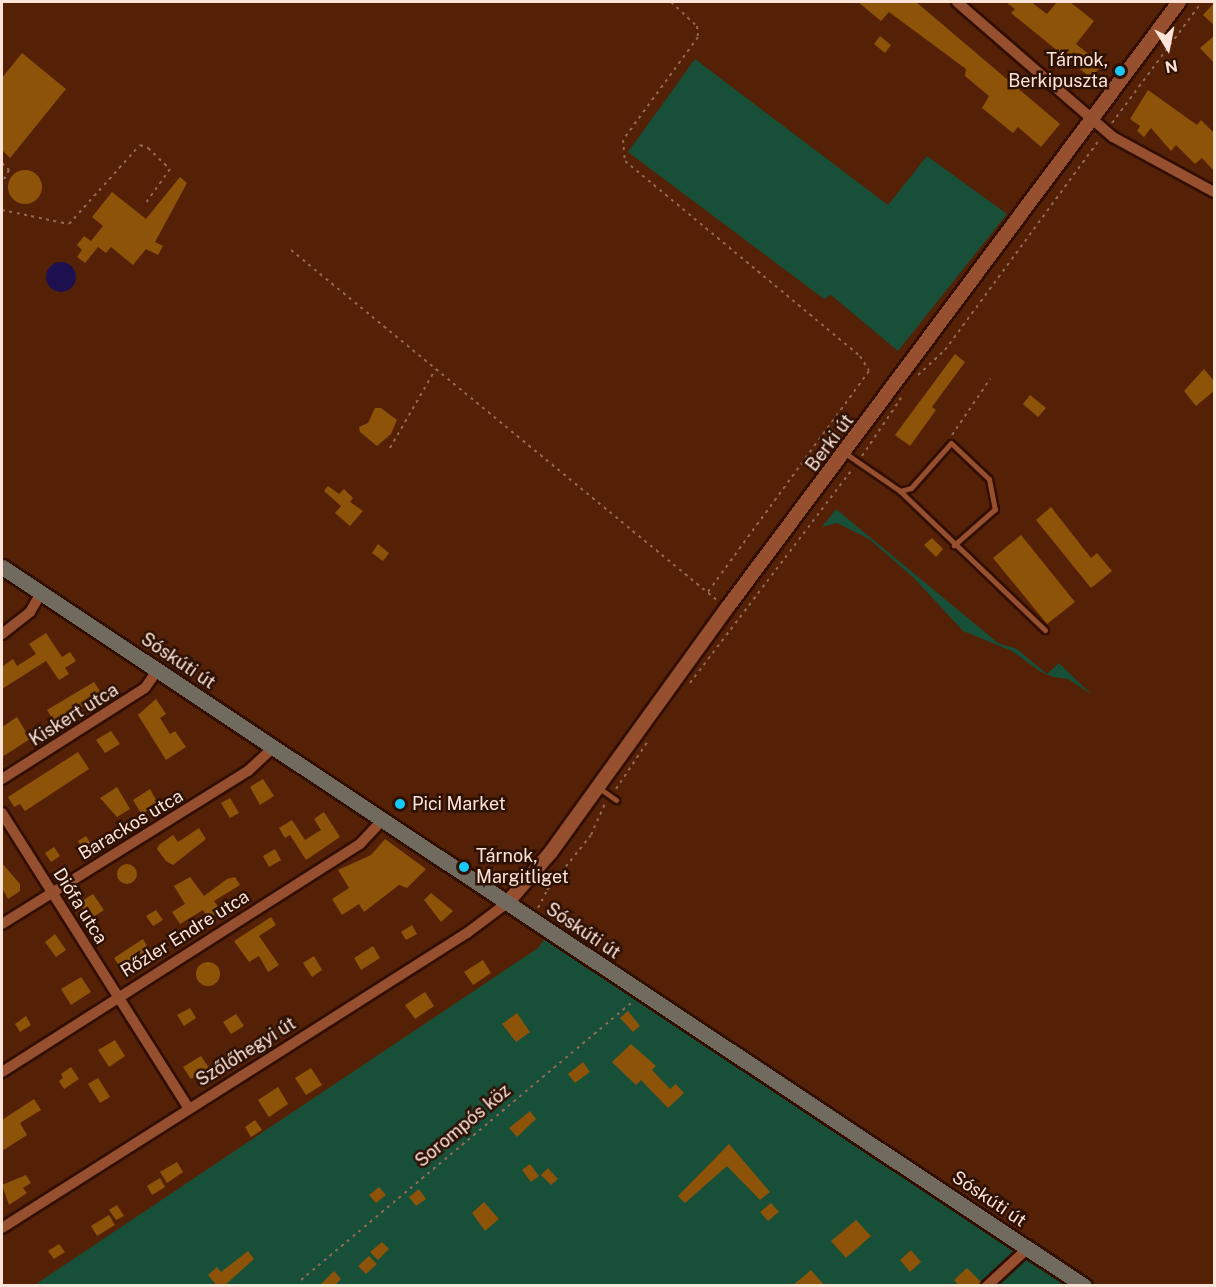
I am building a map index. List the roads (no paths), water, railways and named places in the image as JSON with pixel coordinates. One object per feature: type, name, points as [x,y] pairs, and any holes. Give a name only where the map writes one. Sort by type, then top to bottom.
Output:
[{"type":"main road","name":"Sóskúti út","points":[[2,567],[1084,1286]]},
{"type":"street","points":[[957,2],[1105,132],[1215,192]]},
{"type":"street","name":"Berki út","points":[[507,903],[523,888],[727,608],[845,453],[1179,2]]},
{"type":"street","points":[[2,634],[30,612],[41,593]]},
{"type":"street","name":"Kiskert utca","points":[[2,779],[145,688],[157,671]]},
{"type":"street","name":"Barackos utca","points":[[2,924],[248,771],[273,748]]},
{"type":"street","name":"Diófa utca","points":[[2,813],[188,1107]]},
{"type":"street","name":"Rőzler Endre utca","points":[[2,1072],[117,996],[360,844],[381,820]]},
{"type":"street","name":"Szőlőhegyi út","points":[[2,1228],[188,1107],[467,933],[507,903]]},
{"type":"street","points":[[987,1286],[1028,1248]]},
{"type":"lane","points":[[900,491],[912,488],[951,443],[989,479],[995,509],[954,545]]},
{"type":"lane","points":[[845,453],[900,491],[1045,630]]},
{"type":"lane","points":[[598,787],[613,798]]},
{"type":"place","name":"Tárnok, Berkipuszta","points":[[1120,71]]},
{"type":"place","name":"Pici Market","points":[[400,804]]},
{"type":"place","name":"Tárnok, Margitliget","points":[[464,867]]}]
